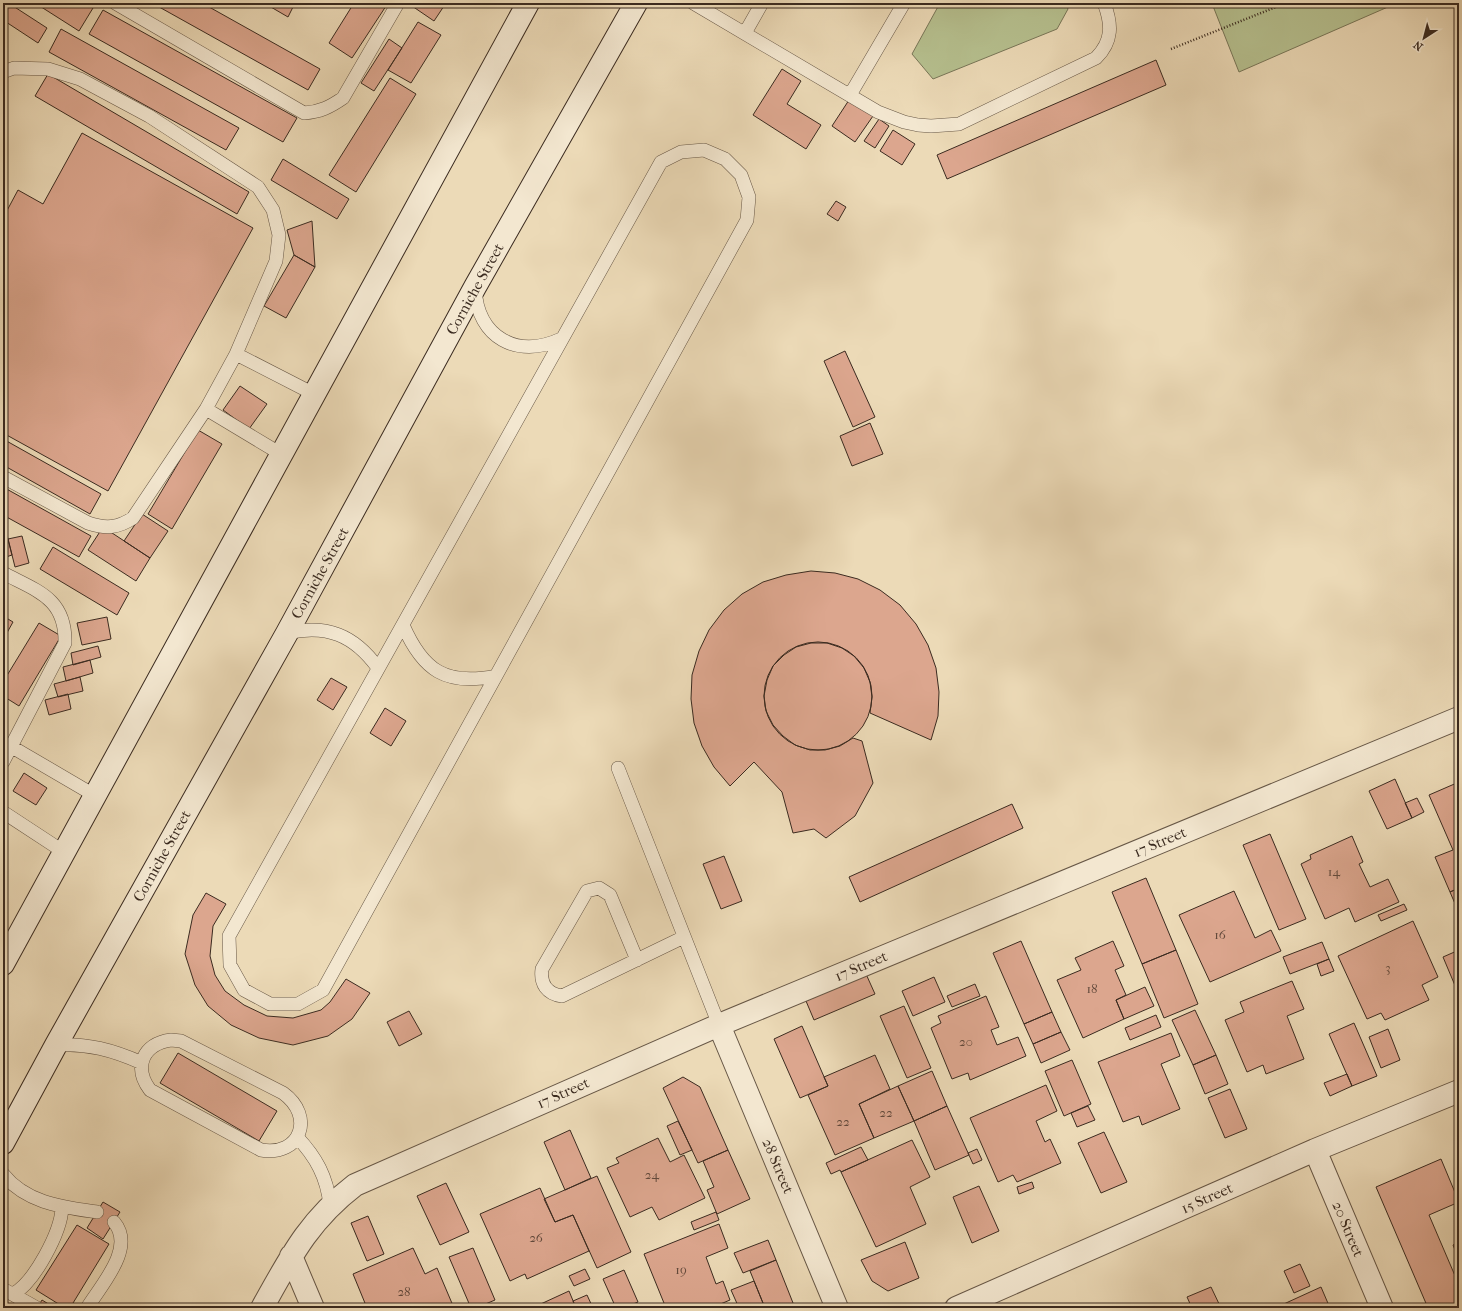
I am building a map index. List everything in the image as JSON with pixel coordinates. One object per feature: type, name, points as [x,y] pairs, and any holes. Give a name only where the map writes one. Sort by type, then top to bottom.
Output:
[{"type":"street","points":[[3,964],[528,3]]},
{"type":"street","name":"Corniche Street","points":[[3,1143],[56,1045],[287,633],[475,287],[636,3]]},
{"type":"street","name":"17 Street","points":[[262,1308],[291,1256],[319,1216],[355,1185],[719,1025],[1459,718]]},
{"type":"street","name":"28 Street","points":[[719,1025],[837,1308]]},
{"type":"street","name":"15 Street","points":[[956,1308],[1314,1150],[1459,1091]]},
{"type":"street","name":"20 Street","points":[[1314,1150],[1382,1308]]},
{"type":"street","points":[[291,1256],[313,1308]]},
{"type":"lane","points":[[115,3],[304,113],[318,112],[343,98],[398,3]]},
{"type":"lane","points":[[693,3],[745,32],[878,112],[904,122],[931,126],[958,124],[1096,58],[1102,52],[1110,35],[1110,20],[1104,3]]},
{"type":"lane","points":[[745,32],[762,3]]},
{"type":"lane","points":[[850,95],[904,3]]},
{"type":"lane","points":[[3,72],[14,68],[48,69],[80,79],[149,116],[258,187],[273,210],[279,235],[276,261],[236,354],[206,409],[133,518],[123,524],[112,527],[100,527],[88,523],[3,477]]},
{"type":"lane","points":[[704,150],[725,159],[741,175],[749,197],[747,220],[323,990],[298,1004],[270,1004],[244,990],[230,965],[229,936],[561,339],[661,162],[681,152],[704,150]]},
{"type":"lane","points":[[475,287],[476,303],[482,318],[491,331],[504,341],[518,346],[533,348],[547,345],[561,339]]},
{"type":"lane","points":[[236,354],[314,394]]},
{"type":"lane","points":[[206,409],[281,454]]},
{"type":"lane","points":[[3,573],[52,601],[61,614],[65,628],[65,643],[3,762]]},
{"type":"lane","points":[[402,625],[411,644],[423,660],[438,672],[457,679],[476,680],[496,676]]},
{"type":"lane","points":[[287,633],[313,629],[339,634],[354,642],[367,654],[378,668]]},
{"type":"lane","points":[[12,747],[94,795]]},
{"type":"lane","points":[[618,768],[719,1025]]},
{"type":"lane","points":[[3,812],[64,852]]},
{"type":"lane","points":[[637,960],[610,895],[599,888],[593,889],[587,892],[542,969],[541,977],[548,991],[554,995],[562,996],[637,960],[684,937]]},
{"type":"lane","points":[[166,1040],[181,1041],[284,1093],[292,1099],[298,1108],[301,1117],[301,1127],[297,1137],[290,1145],[282,1150],[271,1152],[261,1150],[154,1093],[144,1082],[142,1063],[146,1053],[152,1046],[166,1040]]},
{"type":"lane","points":[[56,1045],[73,1044],[109,1049],[142,1063]]},
{"type":"lane","points":[[297,1137],[317,1161],[328,1190],[330,1205]]},
{"type":"lane","points":[[3,1174],[19,1188],[35,1198],[62,1208],[97,1212]]},
{"type":"lane","points":[[8,1292],[20,1290],[31,1279],[60,1224],[62,1208]]},
{"type":"lane","points":[[87,1308],[121,1252],[121,1235],[114,1222]]},
{"type":"lane","points":[[8,1292],[38,1308]]},
{"type":"path","points":[[1171,49],[1286,3]]},
{"type":"green space","points":[[940,3],[1066,3],[1068,9],[1057,29],[933,79],[912,54]]},
{"type":"green space","points":[[1220,3],[1397,3],[1239,72],[1213,6]]},
{"type":"building","points":[[35,3],[85,3],[93,8],[79,31]]},
{"type":"building","points":[[152,3],[202,3],[320,69],[308,90]]},
{"type":"building","points":[[264,3],[295,3],[288,17]]},
{"type":"building","points":[[354,3],[388,3],[352,58],[329,43]]},
{"type":"building","points":[[414,3],[446,3],[434,21],[412,6]]},
{"type":"building","points":[[10,4],[47,28],[38,43],[3,20],[3,15]]},
{"type":"building","points":[[103,10],[297,118],[283,142],[89,34]]},
{"type":"building","points":[[418,22],[441,35],[411,83],[388,70]]},
{"type":"building","points":[[61,29],[239,128],[226,150],[49,52]]},
{"type":"building","points":[[389,39],[402,48],[374,91],[361,83]]},
{"type":"building","points":[[1156,60],[1166,85],[947,179],[937,155]]},
{"type":"building","points":[[782,69],[801,81],[787,104],[821,125],[806,149],[753,115]]},
{"type":"building","points":[[48,74],[249,192],[237,214],[35,96]]},
{"type":"building","points":[[390,78],[416,94],[356,192],[329,175]]},
{"type":"building","points":[[849,100],[873,116],[855,142],[832,126]]},
{"type":"building","points":[[879,119],[889,126],[875,148],[864,141]]},
{"type":"building","points":[[893,130],[915,144],[902,165],[880,151]]},
{"type":"building","points":[[82,133],[253,228],[108,491],[3,433],[3,218],[18,190],[43,204]]},
{"type":"building","points":[[283,159],[349,199],[337,219],[271,180]]},
{"type":"building","points":[[836,201],[846,207],[838,221],[827,214]]},
{"type":"building","points":[[312,221],[315,267],[294,255],[287,230]]},
{"type":"building","points":[[294,255],[315,267],[286,318],[264,306]]},
{"type":"building","points":[[845,351],[875,417],[853,427],[824,361]]},
{"type":"building","points":[[240,386],[267,404],[249,429],[223,410]]},
{"type":"building","points":[[870,423],[883,454],[852,466],[840,436]]},
{"type":"building","points":[[198,430],[222,444],[172,529],[148,514]]},
{"type":"building","points":[[3,439],[101,494],[90,514],[3,465]]},
{"type":"building","points":[[3,487],[91,536],[79,557],[3,515]]},
{"type":"building","points":[[142,514],[168,531],[150,558],[124,541]]},
{"type":"building","points":[[5,527],[12,555],[3,558],[3,528]]},
{"type":"building","points":[[103,527],[150,558],[136,581],[88,550]]},
{"type":"building","points":[[22,536],[29,563],[15,567],[8,539]]},
{"type":"building","points":[[53,547],[129,593],[117,615],[40,569]]},
{"type":"building","points":[[811,571],[835,573],[858,579],[880,590],[900,605],[916,624],[928,645],[936,668],[939,692],[938,716],[931,740],[870,713],[872,697],[870,682],[864,668],[854,656],[842,648],[827,643],[811,643],[796,647],[784,655],[773,666],[767,680],[764,696],[766,711],[773,725],[783,736],[795,745],[810,750],[825,750],[840,746],[853,738],[862,741],[873,783],[855,816],[826,838],[814,829],[793,833],[782,792],[754,762],[730,786],[714,767],[702,746],[694,723],[691,699],[692,675],[699,651],[709,630],[724,610],[742,594],[763,582],[786,575]]},
{"type":"building","points":[[3,616],[13,622],[3,640]]},
{"type":"building","points":[[107,617],[111,639],[82,645],[77,623]]},
{"type":"building","points":[[39,623],[61,636],[19,706],[3,696],[3,682]]},
{"type":"building","points":[[818,642],[839,646],[856,658],[868,675],[872,696],[868,717],[856,734],[839,746],[818,750],[797,746],[780,734],[768,717],[764,696],[768,675],[780,658],[797,646]]},
{"type":"building","points":[[98,646],[101,657],[73,665],[71,653]]},
{"type":"building","points":[[90,660],[93,673],[66,681],[63,667]]},
{"type":"building","points":[[80,677],[83,691],[58,697],[54,684]]},
{"type":"building","points":[[331,678],[347,687],[333,710],[317,700]]},
{"type":"building","points":[[68,694],[71,709],[49,715],[45,700]]},
{"type":"building","points":[[385,708],[406,721],[391,746],[370,733]]},
{"type":"building","points":[[24,773],[47,788],[36,805],[13,791]]},
{"type":"building","points":[[1395,779],[1412,818],[1387,829],[1369,791]]},
{"type":"building","points":[[1459,782],[1459,888],[1450,892],[1435,857],[1453,850],[1429,795]]},
{"type":"building","points":[[1417,798],[1424,812],[1412,818],[1405,803]]},
{"type":"building","points":[[1012,804],[1023,828],[860,902],[849,877]]},
{"type":"building","points":[[1270,834],[1306,919],[1279,930],[1243,845]]},
{"type":"building","points":[[1352,836],[1363,862],[1359,864],[1370,887],[1388,879],[1399,902],[1355,922],[1349,908],[1325,919],[1301,864],[1311,859],[1310,855]]},
{"type":"building","points":[[724,856],[742,901],[721,909],[703,864]]},
{"type":"building","points":[[1146,878],[1176,950],[1142,964],[1112,892]]},
{"type":"building","points":[[1459,888],[1459,913],[1450,892]]},
{"type":"building","points":[[1234,891],[1255,938],[1271,930],[1281,951],[1210,982],[1179,915]]},
{"type":"building","points":[[206,893],[226,904],[213,926],[210,956],[215,975],[225,991],[244,1005],[267,1016],[293,1018],[321,1010],[330,1002],[346,979],[370,993],[352,1019],[328,1036],[293,1045],[259,1038],[231,1025],[208,1006],[195,985],[185,954],[193,915]]},
{"type":"building","points":[[1404,904],[1407,910],[1381,921],[1378,915]]},
{"type":"building","points":[[1413,921],[1438,977],[1422,985],[1429,1000],[1385,1020],[1381,1013],[1367,1019],[1338,956]]},
{"type":"building","points":[[1021,941],[1052,1012],[1024,1024],[993,953]]},
{"type":"building","points":[[1113,941],[1124,966],[1115,970],[1126,995],[1116,1000],[1124,1019],[1083,1038],[1057,980],[1081,970],[1075,958]]},
{"type":"building","points":[[1322,942],[1329,959],[1290,974],[1283,957]]},
{"type":"building","points":[[1176,950],[1198,1004],[1164,1018],[1142,964]]},
{"type":"building","points":[[1459,950],[1459,995],[1443,957]]},
{"type":"building","points":[[1329,959],[1334,971],[1321,976],[1317,964]]},
{"type":"building","points":[[866,974],[875,994],[814,1020],[806,1001]]},
{"type":"building","points":[[934,977],[945,1002],[913,1016],[902,991]]},
{"type":"building","points":[[1292,981],[1304,1009],[1287,1016],[1304,1059],[1266,1074],[1263,1065],[1247,1072],[1225,1020],[1244,1012],[1240,1002]]},
{"type":"building","points":[[975,984],[980,996],[952,1007],[947,996]]},
{"type":"building","points":[[1145,987],[1154,1006],[1124,1019],[1116,1000]]},
{"type":"building","points":[[986,996],[999,1027],[991,1030],[997,1045],[1018,1037],[1026,1056],[970,1080],[968,1073],[952,1079],[931,1028],[941,1023],[938,1016]]},
{"type":"building","points":[[904,1006],[931,1068],[907,1078],[880,1016]]},
{"type":"building","points":[[1195,1010],[1216,1055],[1193,1065],[1172,1020]]},
{"type":"building","points":[[409,1011],[422,1034],[399,1046],[387,1022]]},
{"type":"building","points":[[1052,1012],[1061,1032],[1033,1044],[1024,1024]]},
{"type":"building","points":[[1156,1015],[1161,1027],[1130,1040],[1125,1028]]},
{"type":"building","points":[[1354,1023],[1377,1076],[1352,1086],[1329,1034]]},
{"type":"building","points":[[802,1026],[828,1086],[800,1098],[774,1039]]},
{"type":"building","points":[[1388,1029],[1400,1060],[1381,1068],[1369,1037]]},
{"type":"building","points":[[1061,1032],[1070,1050],[1041,1063],[1033,1044]]},
{"type":"building","points":[[1171,1033],[1180,1056],[1161,1064],[1180,1109],[1142,1125],[1139,1116],[1123,1122],[1098,1062]]},
{"type":"building","points":[[178,1053],[277,1111],[259,1141],[160,1083]]},
{"type":"building","points":[[875,1055],[890,1089],[859,1104],[874,1138],[835,1155],[808,1095],[828,1086],[824,1077]]},
{"type":"building","points":[[1216,1055],[1228,1084],[1205,1094],[1193,1065]]},
{"type":"building","points":[[1072,1060],[1091,1104],[1064,1116],[1045,1071]]},
{"type":"building","points":[[932,1071],[947,1106],[914,1121],[898,1086]]},
{"type":"building","points":[[1347,1074],[1352,1086],[1330,1096],[1324,1083]]},
{"type":"building","points":[[683,1077],[700,1087],[728,1150],[698,1163],[663,1088]]},
{"type":"building","points":[[1046,1085],[1057,1111],[1036,1121],[1045,1142],[1050,1139],[1061,1163],[1017,1182],[1013,1175],[998,1182],[970,1118]]},
{"type":"building","points":[[898,1086],[914,1121],[874,1138],[859,1104]]},
{"type":"building","points":[[1230,1089],[1247,1129],[1225,1138],[1208,1098]]},
{"type":"building","points":[[947,1106],[969,1155],[935,1170],[914,1121]]},
{"type":"building","points":[[1088,1106],[1095,1120],[1077,1127],[1071,1113]]},
{"type":"building","points":[[678,1121],[692,1150],[680,1155],[667,1126]]},
{"type":"building","points":[[570,1130],[591,1178],[565,1190],[544,1142]]},
{"type":"building","points":[[1104,1132],[1127,1182],[1101,1193],[1078,1143]]},
{"type":"building","points":[[658,1138],[670,1162],[684,1155],[705,1198],[659,1220],[652,1207],[630,1217],[607,1168],[619,1163],[616,1158]]},
{"type":"building","points":[[912,1140],[930,1177],[910,1187],[926,1224],[876,1247],[841,1172]]},
{"type":"building","points":[[861,1147],[868,1160],[841,1172],[840,1170],[831,1174],[826,1163]]},
{"type":"building","points":[[977,1149],[982,1160],[973,1164],[968,1153]]},
{"type":"building","points":[[728,1150],[750,1199],[717,1214],[707,1190],[714,1187],[703,1161]]},
{"type":"building","points":[[1441,1159],[1459,1202],[1429,1215],[1459,1285],[1459,1308],[1428,1308],[1376,1187]]},
{"type":"building","points":[[597,1176],[631,1252],[597,1268],[573,1215],[555,1222],[544,1199]]},
{"type":"building","points":[[1032,1182],[1034,1188],[1019,1194],[1017,1187]]},
{"type":"building","points":[[446,1183],[469,1232],[440,1245],[417,1196]]},
{"type":"building","points":[[979,1186],[999,1231],[972,1243],[953,1197]]},
{"type":"building","points":[[540,1188],[555,1222],[573,1215],[589,1251],[527,1279],[525,1274],[510,1281],[480,1214]]},
{"type":"building","points":[[103,1202],[120,1212],[103,1239],[87,1228]]},
{"type":"building","points":[[716,1212],[719,1220],[694,1230],[691,1222]]},
{"type":"building","points":[[368,1216],[384,1254],[367,1261],[351,1223]]},
{"type":"building","points":[[719,1224],[728,1248],[706,1257],[716,1284],[723,1281],[730,1300],[711,1308],[666,1308],[644,1254]]},
{"type":"building","points":[[77,1225],[109,1244],[70,1308],[65,1308],[36,1290]]},
{"type":"building","points":[[768,1240],[776,1260],[743,1273],[734,1253]]},
{"type":"building","points":[[905,1242],[919,1278],[888,1291],[872,1281],[861,1260]]},
{"type":"building","points":[[1459,1242],[1459,1260],[1453,1245]]},
{"type":"building","points":[[413,1248],[425,1274],[437,1268],[454,1308],[367,1308],[353,1274]]},
{"type":"building","points":[[473,1248],[495,1300],[476,1308],[471,1308],[449,1257]]},
{"type":"building","points":[[776,1260],[795,1308],[765,1308],[750,1271]]},
{"type":"building","points":[[1300,1264],[1310,1286],[1294,1293],[1284,1271]]},
{"type":"building","points":[[585,1269],[590,1279],[574,1286],[569,1276]]},
{"type":"building","points":[[624,1270],[638,1302],[623,1308],[616,1308],[603,1279]]},
{"type":"building","points":[[754,1281],[765,1308],[739,1308],[731,1290]]},
{"type":"building","points":[[1211,1287],[1221,1308],[1192,1308],[1187,1297]]},
{"type":"building","points":[[1321,1287],[1330,1308],[1275,1308]]},
{"type":"building","points":[[569,1291],[576,1308],[532,1308]]},
{"type":"building","points":[[587,1295],[593,1308],[576,1308],[573,1301]]},
{"type":"building","points":[[42,1300],[55,1308],[37,1308]]}]
